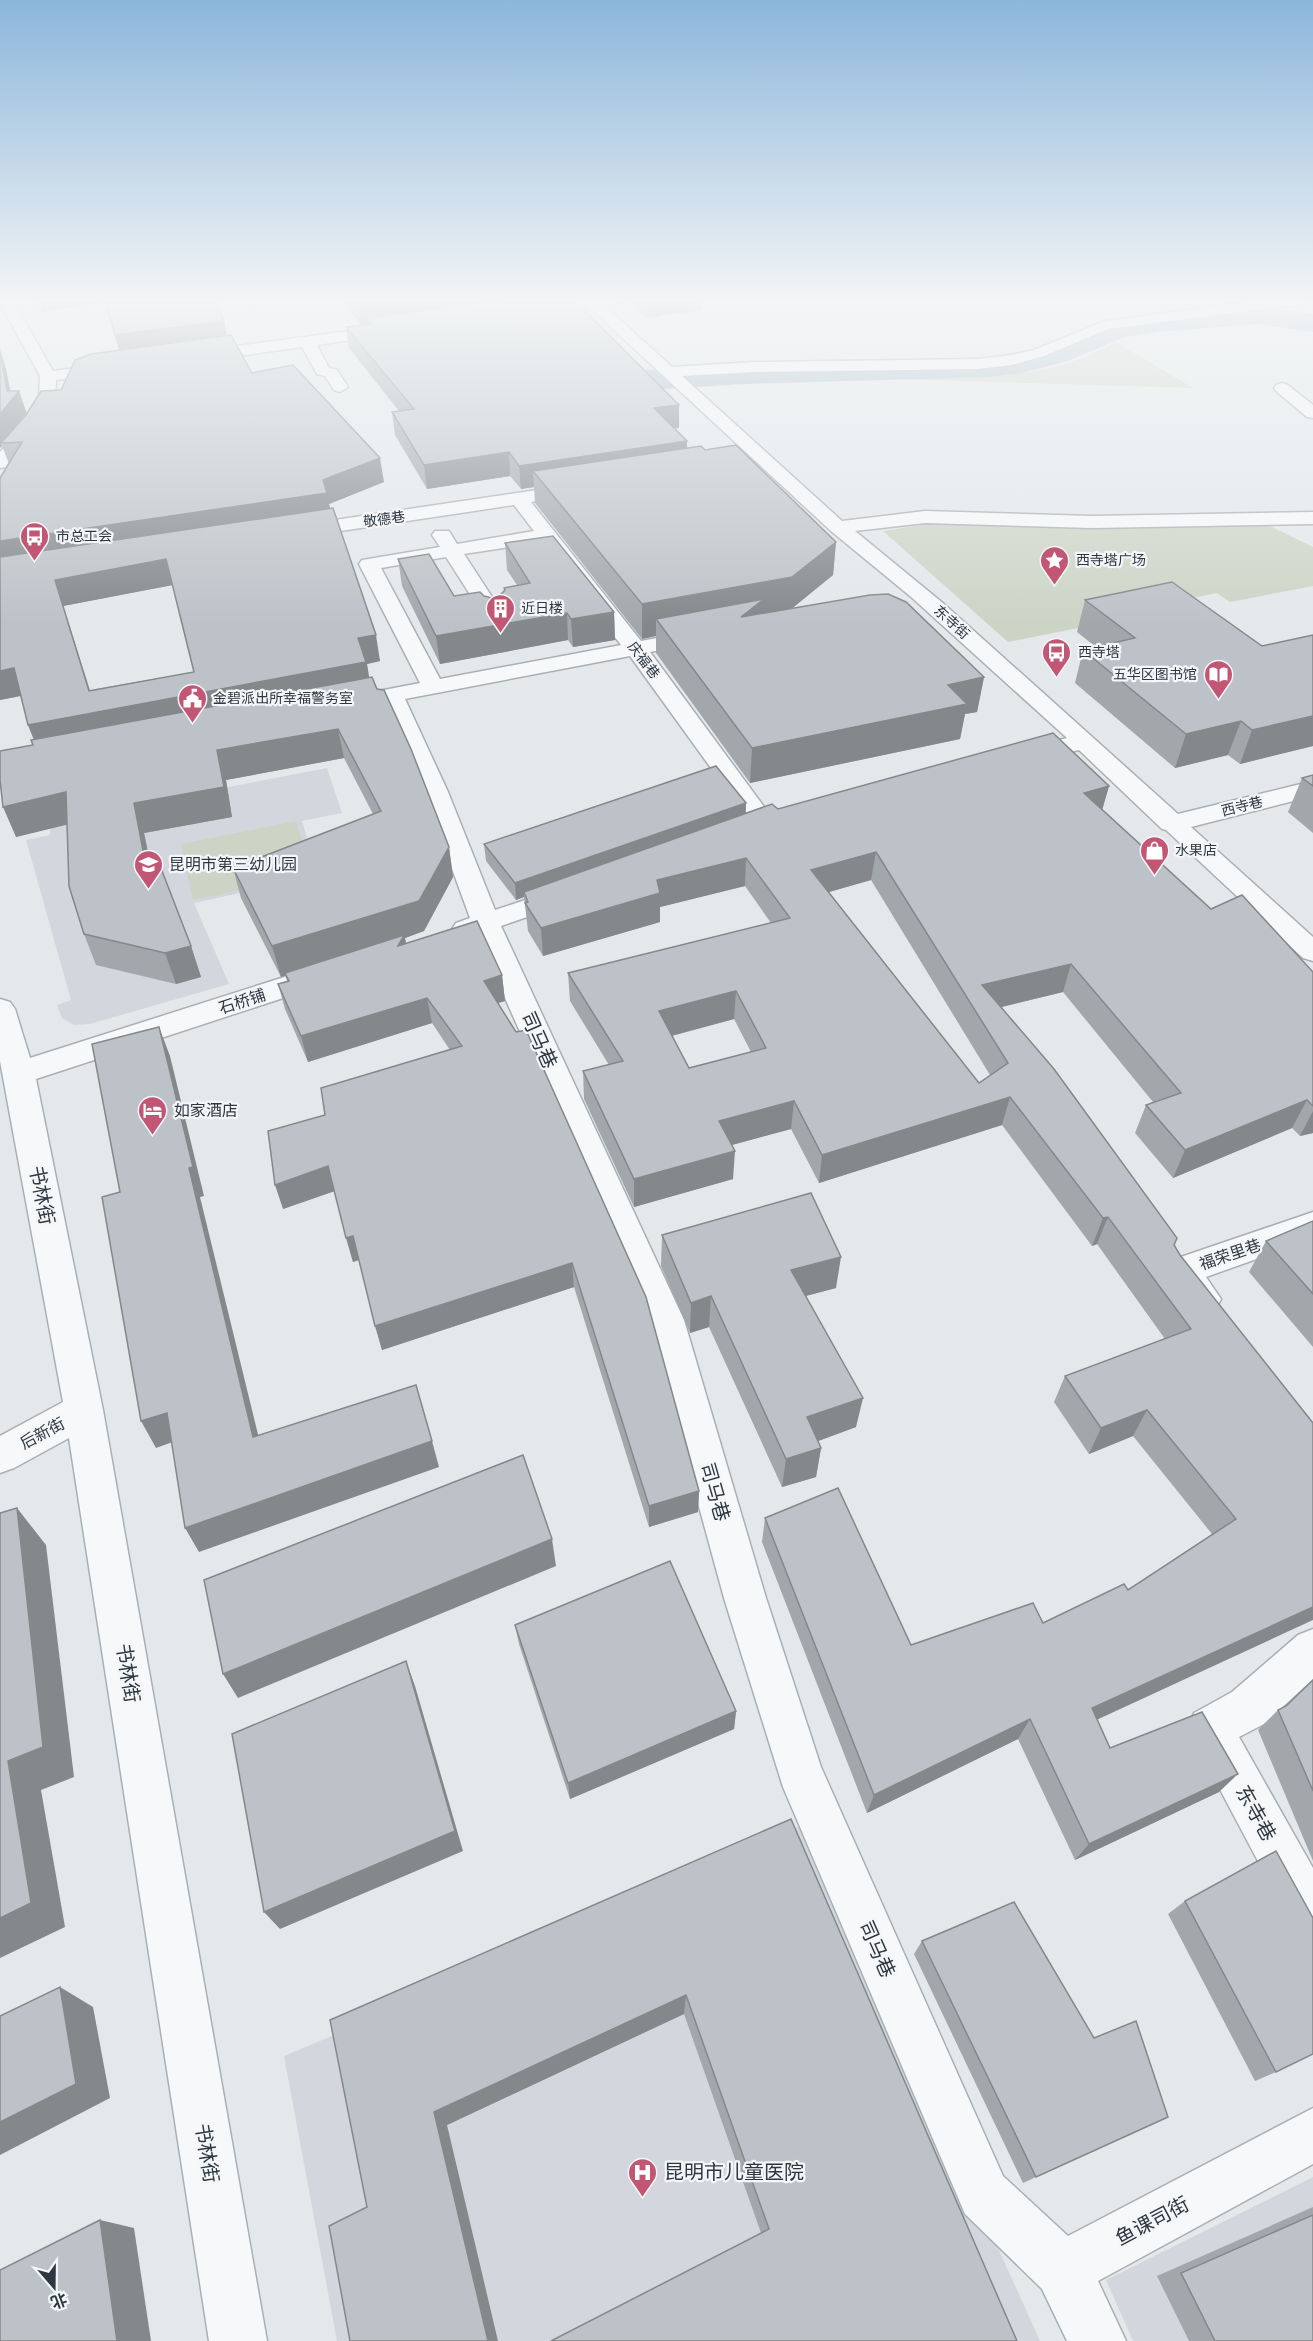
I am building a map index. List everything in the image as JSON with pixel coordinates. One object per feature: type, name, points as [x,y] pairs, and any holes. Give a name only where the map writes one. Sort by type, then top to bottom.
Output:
[{"type":"street","points":[[0,463],[26,433],[43,406]]},
{"type":"street","name":"东寺街","points":[[707,406],[838,527],[881,559],[1085,741],[1171,824],[1313,952]]},
{"type":"street","points":[[743,464],[767,460]]},
{"type":"street","name":"敬德巷","points":[[278,535],[602,486]]},
{"type":"street","name":"庆福巷","points":[[519,499],[636,649],[764,825]]},
{"type":"street","points":[[428,513],[494,617]]},
{"type":"street","points":[[838,527],[925,517],[1092,522],[1313,518]]},
{"type":"street","points":[[433,687],[369,564],[547,535]]},
{"type":"street","points":[[897,598],[920,594]]},
{"type":"street","points":[[346,704],[715,633]]},
{"type":"street","points":[[515,650],[528,669]]},
{"type":"street","name":"司马巷","points":[[392,695],[436,792],[486,923],[666,1320],[745,1598],[799,1771],[984,2195],[1062,2269]]},
{"type":"street","points":[[995,763],[1085,741]]},
{"type":"street","name":"西寺巷","points":[[1171,824],[1313,788]]},
{"type":"street","points":[[440,937],[586,887]]},
{"type":"street","name":"石桥铺","points":[[19,1073],[349,967]]},
{"type":"street","name":"书林街","points":[[0,1009],[19,1073],[84,1410],[238,2341]]},
{"type":"street","name":"福荣里巷","points":[[1225,1326],[1181,1271],[1313,1225]]},
{"type":"street","name":"后新街","points":[[0,1456],[84,1410]]},
{"type":"street","name":"东寺巷","points":[[1313,1650],[1248,1707],[1210,1729],[1313,1916]]},
{"type":"street","name":"鱼课司街","points":[[1062,2269],[1313,2136]]},
{"type":"street","points":[[1062,2269],[1097,2341]]},
{"type":"shaded area","points":[[947,521],[1197,527],[1266,524],[1313,547],[1313,586],[1230,602],[1217,593],[1160,605],[1167,610],[1008,642],[883,531]]},
{"type":"shaded area","name":"昆明市第三幼儿园","points":[[327,768],[342,813],[302,821],[319,876],[194,903],[229,984],[90,1024],[74,1025],[62,1018],[57,1005],[71,1000],[26,840],[50,835],[51,821]]},
{"type":"shaded area","points":[[296,821],[313,875],[193,900],[181,844]]},
{"type":"shaded area","name":"昆明市儿童医院","points":[[806,1823],[1040,2341],[337,2341],[284,2056],[415,2001]]},
{"type":"shaded area","points":[[1313,2177],[1313,2341],[1133,2341],[1106,2280]]},
{"type":"building","points":[[0,406],[6,406],[0,414]]},
{"type":"building","points":[[31,406],[332,406],[380,458],[323,480],[327,493],[0,541],[0,478],[22,442],[1,443]]},
{"type":"building","points":[[412,406],[669,406],[654,408],[687,441],[519,466],[509,452],[424,465],[392,412],[414,409]]},
{"type":"building","points":[[736,445],[836,542],[792,577],[642,604],[533,471],[701,446],[705,450]]},
{"type":"building","points":[[333,508],[376,635],[358,638],[366,662],[28,725],[14,668],[0,671],[0,557]],"holes":[[[166,559],[194,672],[89,691],[55,580]]]},
{"type":"building","points":[[553,536],[614,612],[571,619],[567,613],[436,636],[398,559],[429,554],[454,596],[480,592],[492,598],[500,595],[505,590],[504,588],[530,583],[505,543]]},
{"type":"building","points":[[1172,582],[1262,646],[1313,635],[1313,716],[1252,730],[1241,721],[1186,734],[1083,650],[1135,638],[1085,600]]},
{"type":"building","points":[[888,594],[906,602],[984,677],[948,685],[967,704],[752,748],[656,619],[764,599],[741,617]]},
{"type":"building","points":[[372,677],[377,689],[384,690],[411,749],[449,847],[419,901],[272,946],[233,868],[381,811],[338,729],[217,750],[224,787],[134,803],[145,861],[157,858],[191,946],[165,953],[84,934],[69,886],[66,792],[3,807],[0,751],[33,745],[31,740]]},
{"type":"building","points":[[1053,733],[1109,786],[1084,793],[1211,909],[1242,895],[1313,972],[1313,1106],[1307,1100],[1185,1150],[1146,1105],[1181,1093],[1071,964],[982,985],[1054,1069],[1177,1238],[1174,1245],[1180,1255],[1313,1423],[1313,1607],[1092,1708],[1110,1748],[1202,1712],[1238,1774],[1089,1844],[1030,1719],[874,1795],[765,1518],[838,1488],[911,1645],[1033,1603],[1043,1623],[1124,1584],[1128,1590],[1236,1519],[1147,1410],[1101,1428],[1065,1376],[1191,1329],[1108,1217],[1103,1218],[1010,1097],[822,1155],[794,1101],[719,1121],[735,1151],[634,1179],[583,1071],[623,1061],[568,973],[790,918],[746,858],[657,880],[660,893],[541,928],[525,903],[528,902],[524,892],[772,804],[778,809]],"holes":[[[876,852],[1008,1063],[979,1083],[811,870]],[[736,991],[766,1048],[689,1068],[659,1011]]]},
{"type":"building","points":[[716,766],[746,803],[515,883],[484,844]]},
{"type":"building","points":[[1313,775],[1313,786],[1302,778]]},
{"type":"building","points":[[477,921],[502,975],[484,981],[516,1032],[526,1030],[646,1297],[699,1491],[649,1506],[572,1263],[375,1326],[353,1236],[346,1238],[328,1166],[275,1185],[268,1131],[325,1115],[321,1088],[462,1046],[427,998],[301,1036],[278,984],[289,981],[285,973],[404,935],[398,946]]},
{"type":"building","points":[[159,1027],[193,1167],[189,1168],[253,1437],[416,1385],[432,1441],[185,1528],[167,1413],[141,1421],[102,1197],[120,1192],[92,1044]]},
{"type":"building","points":[[811,1193],[841,1257],[791,1270],[863,1398],[807,1417],[821,1448],[786,1459],[711,1296],[691,1303],[662,1235]]},
{"type":"building","points":[[1313,1221],[1313,1294],[1266,1241]]},
{"type":"building","points":[[523,1455],[552,1539],[223,1674],[204,1580]]},
{"type":"building","points":[[17,1508],[43,1747],[8,1761],[31,1903],[0,1918],[0,1513]]},
{"type":"building","points":[[670,1561],[736,1711],[568,1783],[515,1625]]},
{"type":"building","points":[[406,1661],[455,1831],[264,1912],[232,1734]]},
{"type":"building","points":[[1313,1680],[1313,1791],[1278,1710],[1286,1706]]},
{"type":"building","name":"昆明市儿童医院","points":[[791,1819],[1017,2341],[551,2341],[769,2229],[686,1995],[434,2112],[488,2341],[350,2341],[329,2226],[367,2207],[330,2020]]},
{"type":"building","points":[[1276,1851],[1313,1918],[1313,2054],[1276,2072],[1185,1901]]},
{"type":"building","points":[[1014,1902],[1094,2038],[1136,2021],[1168,2117],[1036,2177],[922,1941]]},
{"type":"building","points":[[60,1987],[76,2084],[0,2122],[0,2016]]},
{"type":"building","points":[[1313,2215],[1313,2341],[1215,2341],[1181,2273]]},
{"type":"building","points":[[100,2220],[117,2341],[0,2341],[0,2270]]},
{"type":"place","name":"市总工会","points":[[35,562]]},
{"type":"place","name":"西寺塔广场","points":[[1055,586]]},
{"type":"place","name":"近日楼","points":[[500,634]]},
{"type":"place","name":"西寺塔","points":[[1057,678]]},
{"type":"place","name":"五华区图书馆","points":[[1218,700]]},
{"type":"place","name":"金碧派出所幸福警务室","points":[[192,724]]},
{"type":"place","name":"水果店","points":[[1154,876]]},
{"type":"place","name":"昆明市第三幼儿园","points":[[148,890]]},
{"type":"place","name":"如家酒店","points":[[153,1136]]},
{"type":"place","name":"昆明市儿童医院","points":[[643,2198]]}]
